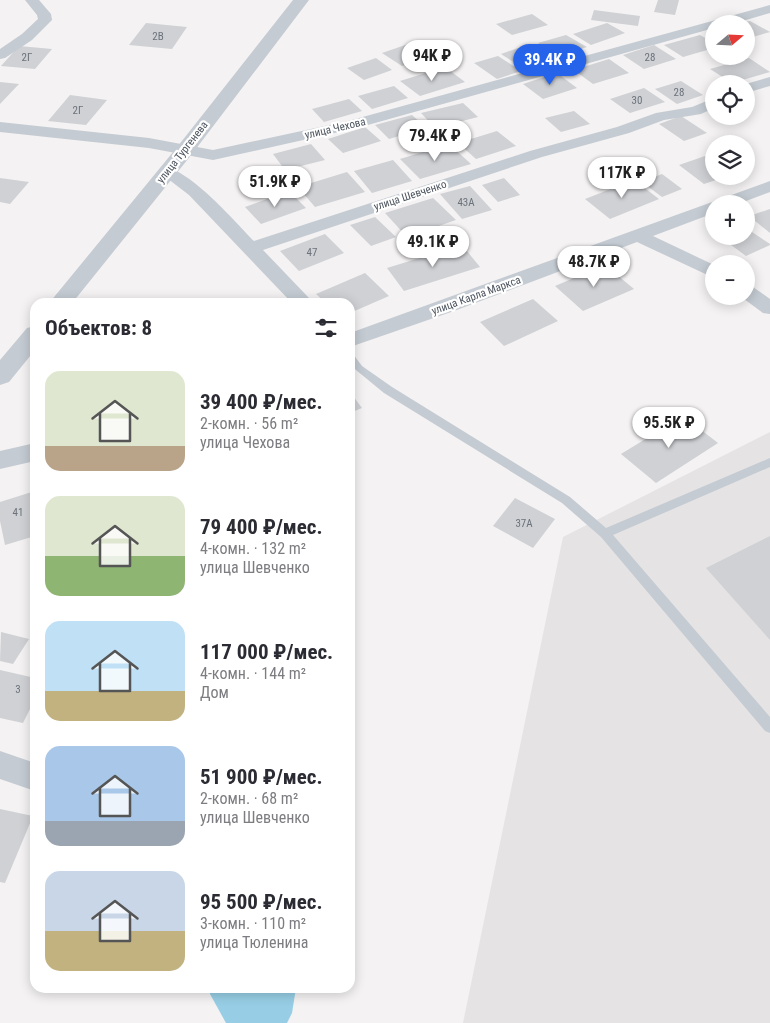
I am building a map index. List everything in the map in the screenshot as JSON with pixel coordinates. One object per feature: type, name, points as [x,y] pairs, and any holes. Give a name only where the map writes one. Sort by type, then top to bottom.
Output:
[{"type":"street","points":[[0,55],[27,37],[45,20],[44,14],[32,0]]},
{"type":"street","name":"улица Тургенева","points":[[64,298],[185,150],[301,0]]},
{"type":"street","name":"улица Чехова","points":[[752,15],[768,11]]},
{"type":"street","name":"улица Чехова","points":[[0,127],[149,143],[213,155],[351,125],[705,27]]},
{"type":"street","points":[[755,85],[770,81]]},
{"type":"street","name":"улица Шевченко","points":[[251,248],[536,154],[623,130],[661,116],[696,110],[705,106]]},
{"type":"street","points":[[167,172],[195,191],[298,298]]},
{"type":"street","points":[[746,195],[770,186]]},
{"type":"street","name":"улица Карла Маркса","points":[[355,338],[447,306],[705,209]]},
{"type":"street","points":[[637,235],[705,268]]},
{"type":"street","points":[[755,297],[770,308]]},
{"type":"street","points":[[0,376],[30,340]]},
{"type":"street","points":[[0,460],[30,453]]},
{"type":"street","points":[[0,766],[30,775]]},
{"type":"lane","points":[[355,363],[359,368],[388,390],[566,500],[605,534],[770,727]]},
{"type":"lane","points":[[605,534],[770,462]]},
{"type":"shaded area","points":[[770,432],[770,1023],[463,1023],[563,537]]},
{"type":"water","points":[[295,993],[292,1013],[287,1023],[226,1023],[210,994]]},
{"type":"building","points":[[658,0],[679,0],[675,15],[654,12]]},
{"type":"building","points":[[594,10],[640,16],[638,26],[591,20]]},
{"type":"building","points":[[532,14],[548,25],[512,35],[496,24]]},
{"type":"building","points":[[146,23],[187,27],[172,49],[129,45]]},
{"type":"building","points":[[607,23],[625,33],[591,45],[573,34]]},
{"type":"building","points":[[755,24],[770,32],[755,36]]},
{"type":"building","points":[[566,35],[587,47],[558,56],[538,43]]},
{"type":"building","points":[[700,35],[705,38],[705,51],[683,57],[664,45]]},
{"type":"building","points":[[414,42],[435,54],[402,66],[382,53]]},
{"type":"building","points":[[654,45],[676,59],[644,69],[623,55]]},
{"type":"building","points":[[19,46],[52,49],[35,69],[1,66]]},
{"type":"building","points":[[524,46],[543,58],[520,66],[501,54]]},
{"type":"building","points":[[498,56],[521,71],[497,79],[474,63]]},
{"type":"building","points":[[376,58],[392,70],[364,80],[347,68]]},
{"type":"building","points":[[609,59],[629,73],[593,84],[574,70]]},
{"type":"building","points":[[755,62],[770,72],[755,76],[719,75],[710,69],[724,65],[755,65]]},
{"type":"building","points":[[445,67],[465,82],[420,96],[400,81]]},
{"type":"building","points":[[557,73],[577,88],[543,99],[523,84]]},
{"type":"building","points":[[681,81],[703,95],[677,104],[655,89]]},
{"type":"building","points":[[0,82],[19,84],[0,104]]},
{"type":"building","points":[[394,86],[408,98],[372,109],[358,96]]},
{"type":"building","points":[[644,88],[665,102],[630,113],[610,99]]},
{"type":"building","points":[[70,95],[107,100],[86,125],[48,121]]},
{"type":"building","points":[[349,99],[362,111],[324,122],[312,109]]},
{"type":"building","points":[[463,103],[478,117],[435,128],[421,113]]},
{"type":"building","points":[[574,111],[590,124],[561,132],[545,118]]},
{"type":"building","points":[[412,115],[426,128],[389,139],[375,125]]},
{"type":"building","points":[[681,116],[707,133],[684,141],[659,124]]},
{"type":"building","points":[[365,127],[381,141],[343,153],[328,139]]},
{"type":"building","points":[[497,131],[516,146],[476,159],[458,143]]},
{"type":"building","points":[[311,144],[325,160],[285,170],[273,154]]},
{"type":"building","points":[[449,144],[471,164],[420,179],[400,159]]},
{"type":"building","points":[[705,156],[705,184],[704,184],[679,165]]},
{"type":"building","points":[[393,160],[412,181],[372,193],[354,171]]},
{"type":"building","points":[[347,172],[365,192],[315,207],[298,187]]},
{"type":"building","points":[[662,174],[682,189],[662,197],[642,182]]},
{"type":"building","points":[[0,178],[29,182],[10,204],[0,202]]},
{"type":"building","points":[[504,178],[520,195],[498,202],[482,185]]},
{"type":"building","points":[[634,180],[659,199],[610,219],[585,199]]},
{"type":"building","points":[[470,186],[492,210],[462,219],[440,194]]},
{"type":"building","points":[[289,191],[306,208],[261,224],[245,207]]},
{"type":"building","points":[[433,198],[456,220],[407,237],[385,213]]},
{"type":"building","points":[[770,209],[770,233],[755,221],[755,214]]},
{"type":"building","points":[[375,217],[396,237],[371,246],[350,225]]},
{"type":"building","points":[[325,234],[344,253],[299,271],[280,251]]},
{"type":"building","points":[[755,234],[770,244],[748,255],[745,255],[731,245],[755,245]]},
{"type":"building","points":[[462,245],[480,267],[404,291],[387,268]]},
{"type":"building","points":[[605,265],[634,289],[583,311],[555,286]]},
{"type":"building","points":[[365,273],[389,296],[355,311],[355,298],[320,298],[316,294]]},
{"type":"building","points":[[533,299],[558,321],[504,346],[480,322]]},
{"type":"building","points":[[355,399],[362,408],[355,411]]},
{"type":"building","points":[[683,416],[718,443],[656,483],[621,454]]},
{"type":"building","points":[[30,493],[30,538],[5,545],[0,521],[0,502]]},
{"type":"building","points":[[515,498],[555,519],[533,548],[493,526]]},
{"type":"building","points":[[770,536],[770,640],[706,568]]},
{"type":"building","points":[[1,632],[29,639],[13,664],[0,661]]},
{"type":"building","points":[[0,670],[30,677],[30,709],[23,723],[0,718]]},
{"type":"building","points":[[0,809],[30,815],[30,823],[5,883],[0,882]]}]
